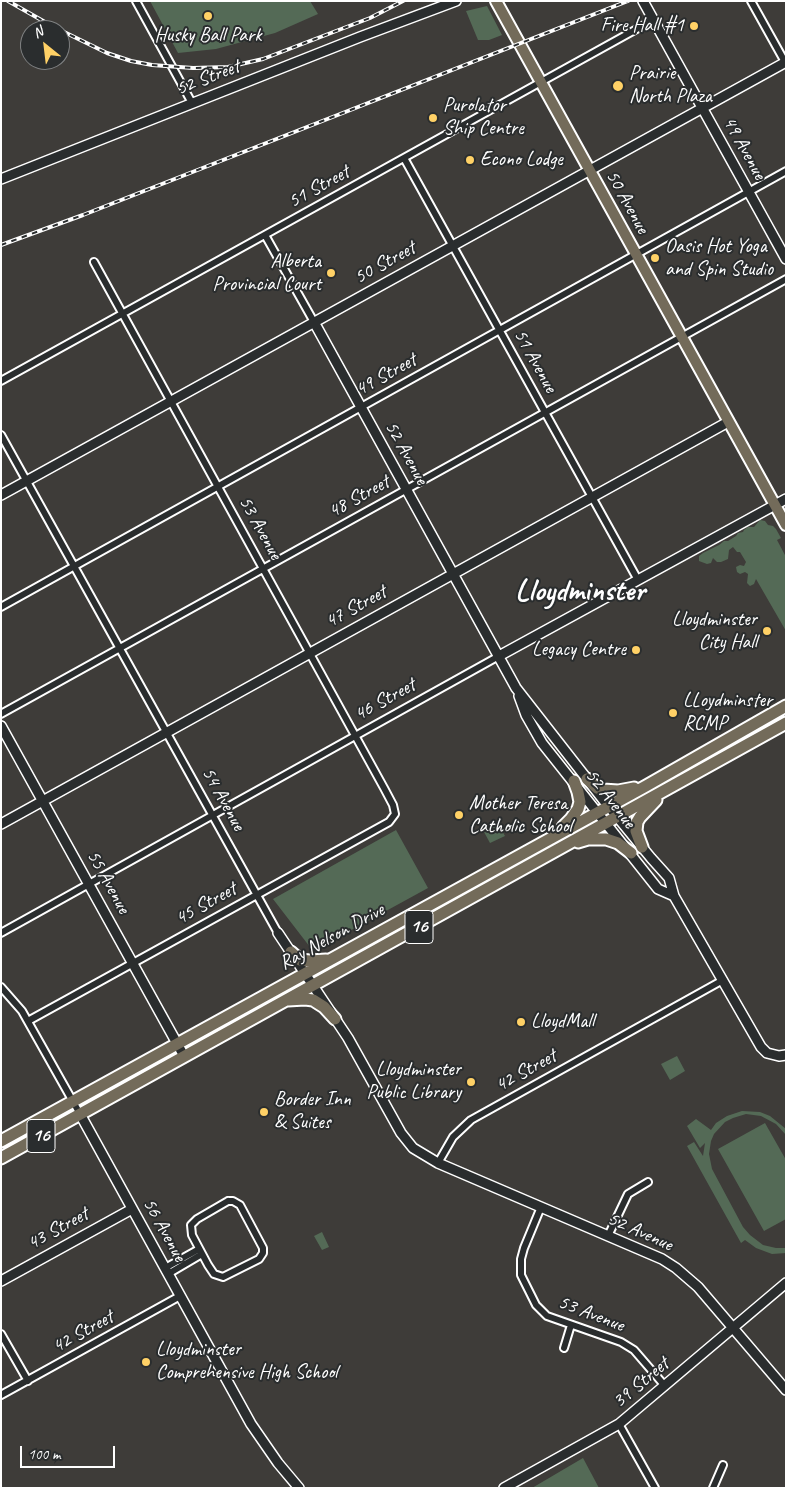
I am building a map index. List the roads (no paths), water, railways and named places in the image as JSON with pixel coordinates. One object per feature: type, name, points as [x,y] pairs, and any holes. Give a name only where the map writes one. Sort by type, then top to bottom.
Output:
[{"type":"highway","name":"Ray Nelson Drive","points":[[1,1142],[646,786],[786,706]]},
{"type":"highway","name":"Ray Nelson Drive","points":[[1,1158],[786,723]]},
{"type":"highway","points":[[587,779],[597,788],[603,790],[618,791],[646,786]]},
{"type":"highway","points":[[548,840],[572,819],[578,809],[580,802],[574,781]]},
{"type":"highway","points":[[642,847],[636,831],[637,822],[649,806],[668,789]]},
{"type":"highway","points":[[562,847],[588,839],[603,838],[618,843],[631,853]]},
{"type":"highway","points":[[514,883],[515,878],[524,868]]},
{"type":"highway","points":[[291,952],[300,960],[330,959]]},
{"type":"highway","points":[[284,1001],[313,1000],[324,1007],[335,1019]]},
{"type":"main road","name":"50 Avenue","points":[[496,1],[786,525]]},
{"type":"street","points":[[136,1],[192,103]]},
{"type":"street","name":"52 Street","points":[[1,179],[456,1]]},
{"type":"street","name":"49 Avenue","points":[[643,1],[786,259]]},
{"type":"street","points":[[751,1],[786,62]]},
{"type":"street","name":"51 Street","points":[[1,381],[653,20]]},
{"type":"street","name":"50 Street","points":[[1,495],[786,62]]},
{"type":"street","name":"51 Avenue","points":[[404,158],[638,580]]},
{"type":"street","name":"49 Street","points":[[1,607],[786,171]]},
{"type":"street","name":"52 Avenue","points":[[265,235],[499,656],[536,733],[658,889],[674,896]]},
{"type":"street","name":"53 Avenue","points":[[94,262],[310,652],[392,802],[395,811]]},
{"type":"street","name":"48 Street","points":[[1,714],[786,279]]},
{"type":"street","name":"47 Street","points":[[1,824],[728,422]]},
{"type":"street","name":"54 Avenue","points":[[1,435],[278,933],[356,1052],[404,1137],[418,1152],[438,1163]]},
{"type":"street","name":"46 Street","points":[[1,933],[786,498]]},
{"type":"street","name":"52 Avenue","points":[[516,688],[617,817],[669,878],[674,896],[755,1039],[767,1053],[779,1056],[786,1054]]},
{"type":"street","name":"55 Avenue","points":[[1,726],[184,1056]]},
{"type":"street","name":"45 Street","points":[[28,1021],[389,822],[394,816],[395,811]]},
{"type":"street","name":"42 Street","points":[[438,1163],[453,1137],[471,1120],[723,980]]},
{"type":"street","name":"56 Avenue","points":[[1,987],[17,1004],[28,1021],[251,1424],[264,1444],[299,1488]]},
{"type":"street","name":"52 Avenue","points":[[438,1163],[662,1259],[676,1268],[698,1287],[786,1390]]},
{"type":"street","points":[[608,1236],[628,1194],[648,1182]]},
{"type":"street","points":[[233,1201],[240,1205],[263,1248],[263,1253],[259,1259],[223,1277],[214,1274],[201,1252],[191,1229],[192,1222],[224,1203],[233,1201]]},
{"type":"street","name":"53 Avenue","points":[[541,1207],[521,1260],[521,1276],[536,1305],[546,1316],[621,1342],[634,1350],[664,1386]]},
{"type":"street","name":"43 Street","points":[[1,1281],[132,1208]]},
{"type":"street","points":[[166,1271],[201,1252]]},
{"type":"street","name":"39 Street","points":[[504,1488],[620,1424],[786,1283]]},
{"type":"street","name":"42 Street","points":[[1,1395],[180,1296]]},
{"type":"street","points":[[564,1348],[571,1325]]},
{"type":"street","points":[[1,1334],[28,1381]]},
{"type":"street","points":[[620,1424],[655,1488]]},
{"type":"street","points":[[713,1488],[723,1464]]},
{"type":"railway","points":[[8,1],[41,20]]},
{"type":"railway","points":[[70,35],[107,53],[131,61],[152,65],[193,68],[228,67],[263,59],[370,18],[403,1]]},
{"type":"railway","points":[[1,245],[83,215],[628,1]]},
{"type":"place","name":"Husky Ball Park","points":[[208,16]]},
{"type":"place","name":"Fire Hall #1","points":[[694,26]]},
{"type":"place","name":"Prairie North Plaza","points":[[618,86]]},
{"type":"place","name":"Purolator Ship Centre","points":[[433,118]]},
{"type":"place","name":"Econo Lodge","points":[[470,160]]},
{"type":"place","name":"Oasis Hot Yoga and Spin Studio","points":[[655,258]]},
{"type":"place","name":"Alberta Provincial Court","points":[[331,273]]},
{"type":"place","name":"Lloydminster City Hall","points":[[767,631]]},
{"type":"place","name":"Legacy Centre","points":[[636,650]]},
{"type":"place","name":"LLoydminster RCMP","points":[[673,713]]},
{"type":"place","name":"Mother Teresa Catholic School","points":[[459,815]]},
{"type":"place","name":"LloydMall","points":[[521,1022]]},
{"type":"place","name":"Lloydminster Public Library","points":[[471,1082]]},
{"type":"place","name":"Border Inn & Suites","points":[[264,1112]]},
{"type":"place","name":"Lloydminster Comprehensive High School","points":[[146,1362]]},
{"type":"district","name":"Lloydminster","points":[[580,592]]}]
